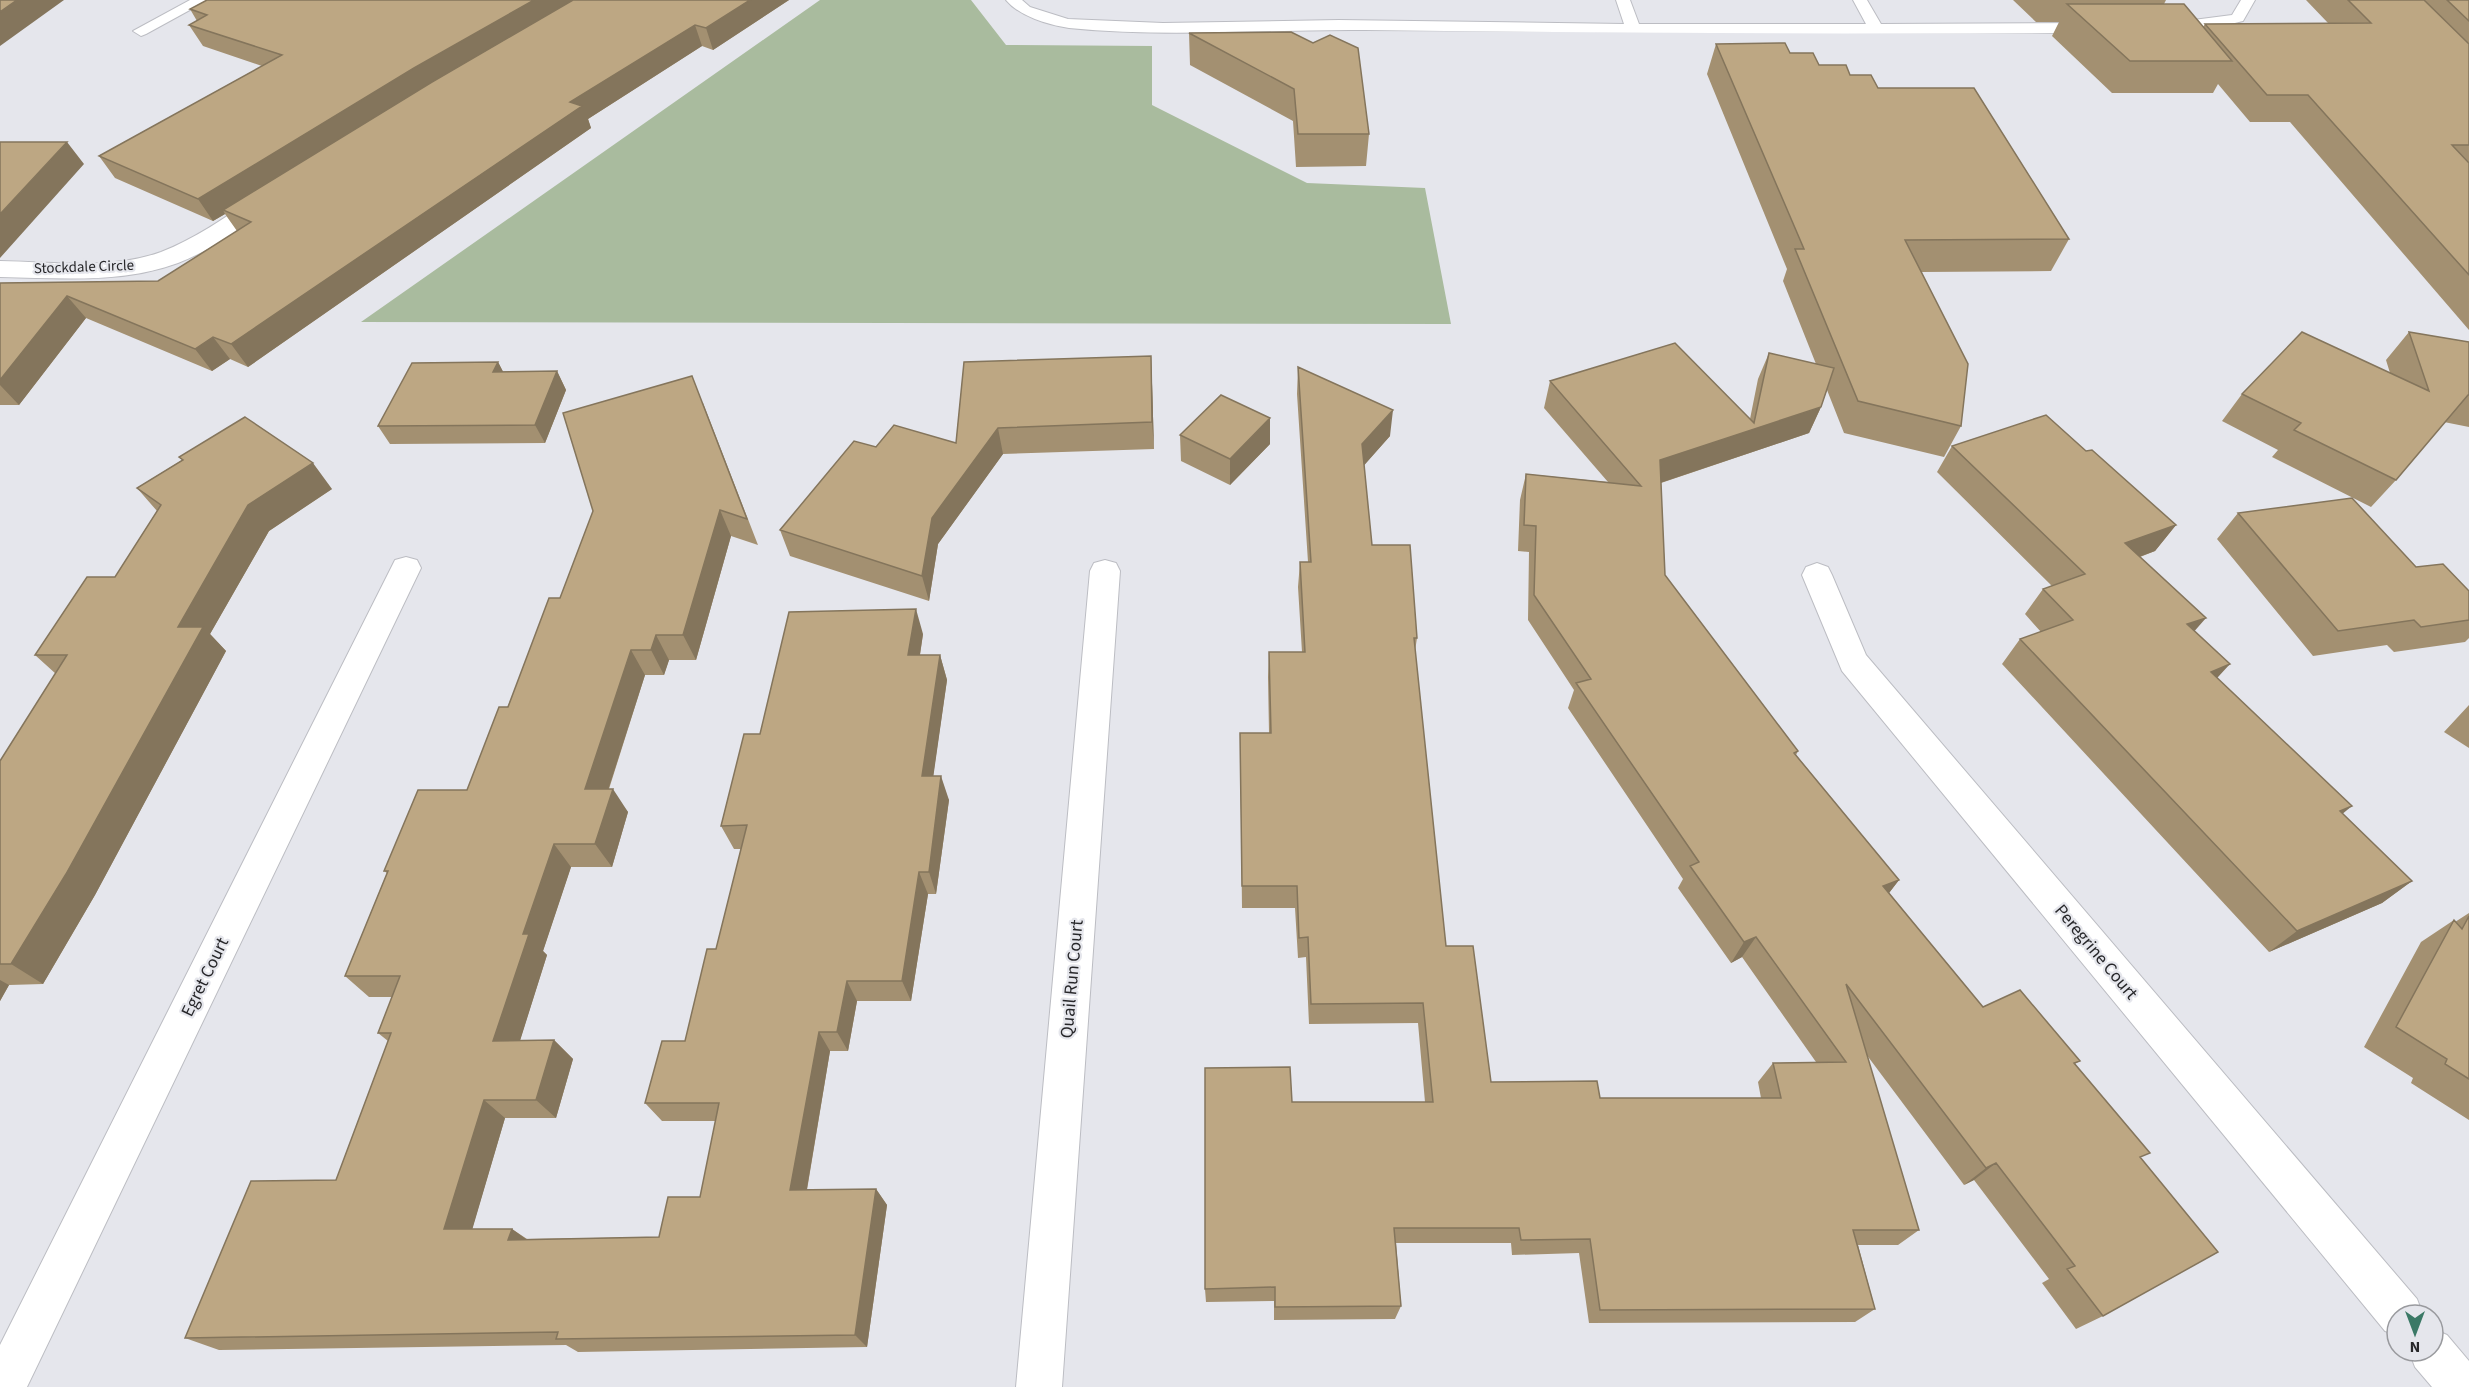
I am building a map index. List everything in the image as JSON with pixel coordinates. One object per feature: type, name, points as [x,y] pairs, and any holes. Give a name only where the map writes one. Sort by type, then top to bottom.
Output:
[{"type":"street","name":"Stockdale Circle","points":[[0,269],[105,269],[158,261],[190,249],[291,186]]},
{"type":"street","name":"Egret Court","points":[[3,1387],[406,568]]},
{"type":"street","name":"Quail Run Court","points":[[1039,1387],[1105,571]]},
{"type":"street","name":"Peregrine Court","points":[[1816,575],[1853,662],[2391,1303]]},
{"type":"street","points":[[2441,1363],[2462,1387]]},
{"type":"lane","points":[[141,31],[201,0]]},
{"type":"lane","points":[[1013,0],[1025,10],[1066,23],[1153,27],[1339,25],[1633,28],[2104,28]]},
{"type":"lane","points":[[1623,0],[1633,28]]},
{"type":"lane","points":[[1860,0],[1876,28]]},
{"type":"lane","points":[[2159,28],[2181,28],[2238,18],[2248,0]]},
{"type":"green space","points":[[820,0],[971,0],[1006,45],[1152,46],[1152,105],[1307,183],[1425,188],[1451,324],[361,322]]},
{"type":"building","points":[[0,0],[17,0],[0,12]]},
{"type":"building","points":[[207,0],[534,0],[414,68],[198,199],[99,156],[282,55],[189,25],[207,15],[190,9]]},
{"type":"building","points":[[573,0],[750,0],[706,28],[695,25],[570,102],[582,106],[231,344],[213,337],[195,349],[67,296],[0,380],[0,283],[158,281],[251,222],[223,210],[432,82]]},
{"type":"building","points":[[2348,0],[2424,0],[2469,44],[2469,145],[2452,145],[2469,163],[2469,275],[2308,95],[2267,95],[2205,24],[2371,23]]},
{"type":"building","points":[[2447,0],[2469,0],[2469,21]]},
{"type":"building","points":[[2067,4],[2184,4],[2232,61],[2130,61]]},
{"type":"building","points":[[1291,32],[1313,43],[1330,35],[1358,48],[1369,134],[1298,134],[1294,89],[1189,33]]},
{"type":"building","points":[[1785,43],[1790,53],[1813,53],[1819,65],[1846,65],[1850,75],[1871,75],[1878,88],[1974,88],[2069,239],[1905,240],[1968,364],[1961,426],[1858,401],[1795,249],[1804,249],[1716,44]]},
{"type":"building","points":[[0,142],[67,142],[0,214]]},
{"type":"building","points":[[2302,332],[2429,391],[2409,332],[2469,342],[2469,395],[2396,480],[2294,430],[2301,423],[2242,394]]},
{"type":"building","points":[[1675,343],[1754,423],[1769,353],[1834,368],[1821,407],[1660,460],[1665,575],[1798,751],[1794,753],[1899,880],[1883,886],[1983,1007],[2020,990],[2080,1061],[2074,1063],[2150,1153],[2140,1157],[2218,1252],[2103,1316],[2067,1269],[2075,1266],[1996,1163],[1986,1168],[1846,984],[1919,1230],[1853,1230],[1875,1309],[1600,1310],[1590,1239],[1521,1240],[1519,1228],[1394,1228],[1401,1306],[1275,1307],[1275,1287],[1205,1289],[1205,1068],[1290,1067],[1292,1102],[1433,1102],[1423,1003],[1311,1004],[1308,937],[1299,938],[1297,886],[1242,886],[1240,733],[1271,733],[1269,652],[1305,652],[1300,562],[1311,562],[1298,367],[1393,410],[1362,444],[1372,545],[1410,545],[1417,638],[1414,638],[1446,946],[1473,946],[1491,1082],[1597,1081],[1600,1098],[1781,1098],[1773,1063],[1846,1062],[1756,937],[1744,942],[1690,866],[1699,862],[1576,683],[1591,679],[1534,595],[1536,526],[1524,525],[1526,474],[1641,486],[1550,381]]},
{"type":"building","points":[[1151,356],[1152,422],[998,428],[932,518],[922,576],[780,530],[854,441],[876,447],[894,425],[956,443],[964,362]]},
{"type":"building","points":[[498,362],[493,372],[557,371],[535,425],[378,426],[412,363]]},
{"type":"building","points":[[692,376],[747,519],[720,510],[683,635],[656,635],[651,650],[631,650],[585,789],[613,789],[595,844],[554,844],[523,934],[529,934],[493,1041],[554,1040],[536,1100],[484,1100],[444,1229],[512,1229],[508,1240],[659,1237],[668,1197],[700,1197],[719,1103],[645,1103],[662,1041],[685,1041],[707,949],[716,949],[747,825],[721,826],[744,734],[760,734],[789,612],[916,609],[908,655],[940,655],[922,776],[941,776],[929,872],[919,872],[902,981],[847,981],[837,1032],[819,1032],[790,1190],[876,1189],[855,1335],[556,1339],[558,1332],[185,1338],[251,1181],[336,1180],[391,1033],[378,1033],[400,976],[345,976],[388,871],[384,871],[418,790],[467,790],[499,707],[508,707],[549,598],[560,598],[593,511],[563,413]]},
{"type":"building","points":[[1221,395],[1270,418],[1230,459],[1180,435]]},
{"type":"building","points":[[2046,415],[2086,451],[2092,450],[2176,525],[2125,543],[2206,618],[2187,624],[2230,664],[2211,672],[2352,806],[2340,811],[2412,881],[2297,931],[2020,639],[2073,620],[2043,589],[2085,574],[1952,446]]},
{"type":"building","points":[[245,417],[313,463],[248,505],[178,627],[203,627],[66,874],[11,964],[0,964],[0,761],[67,655],[35,655],[87,577],[115,577],[161,505],[137,488],[183,460],[179,457]]},
{"type":"building","points":[[2352,498],[2416,567],[2443,564],[2469,591],[2469,620],[2421,627],[2414,620],[2338,631],[2238,513]]},
{"type":"building","points":[[2469,916],[2469,1079],[2445,1064],[2447,1059],[2396,1027],[2454,920],[2462,929]]}]
